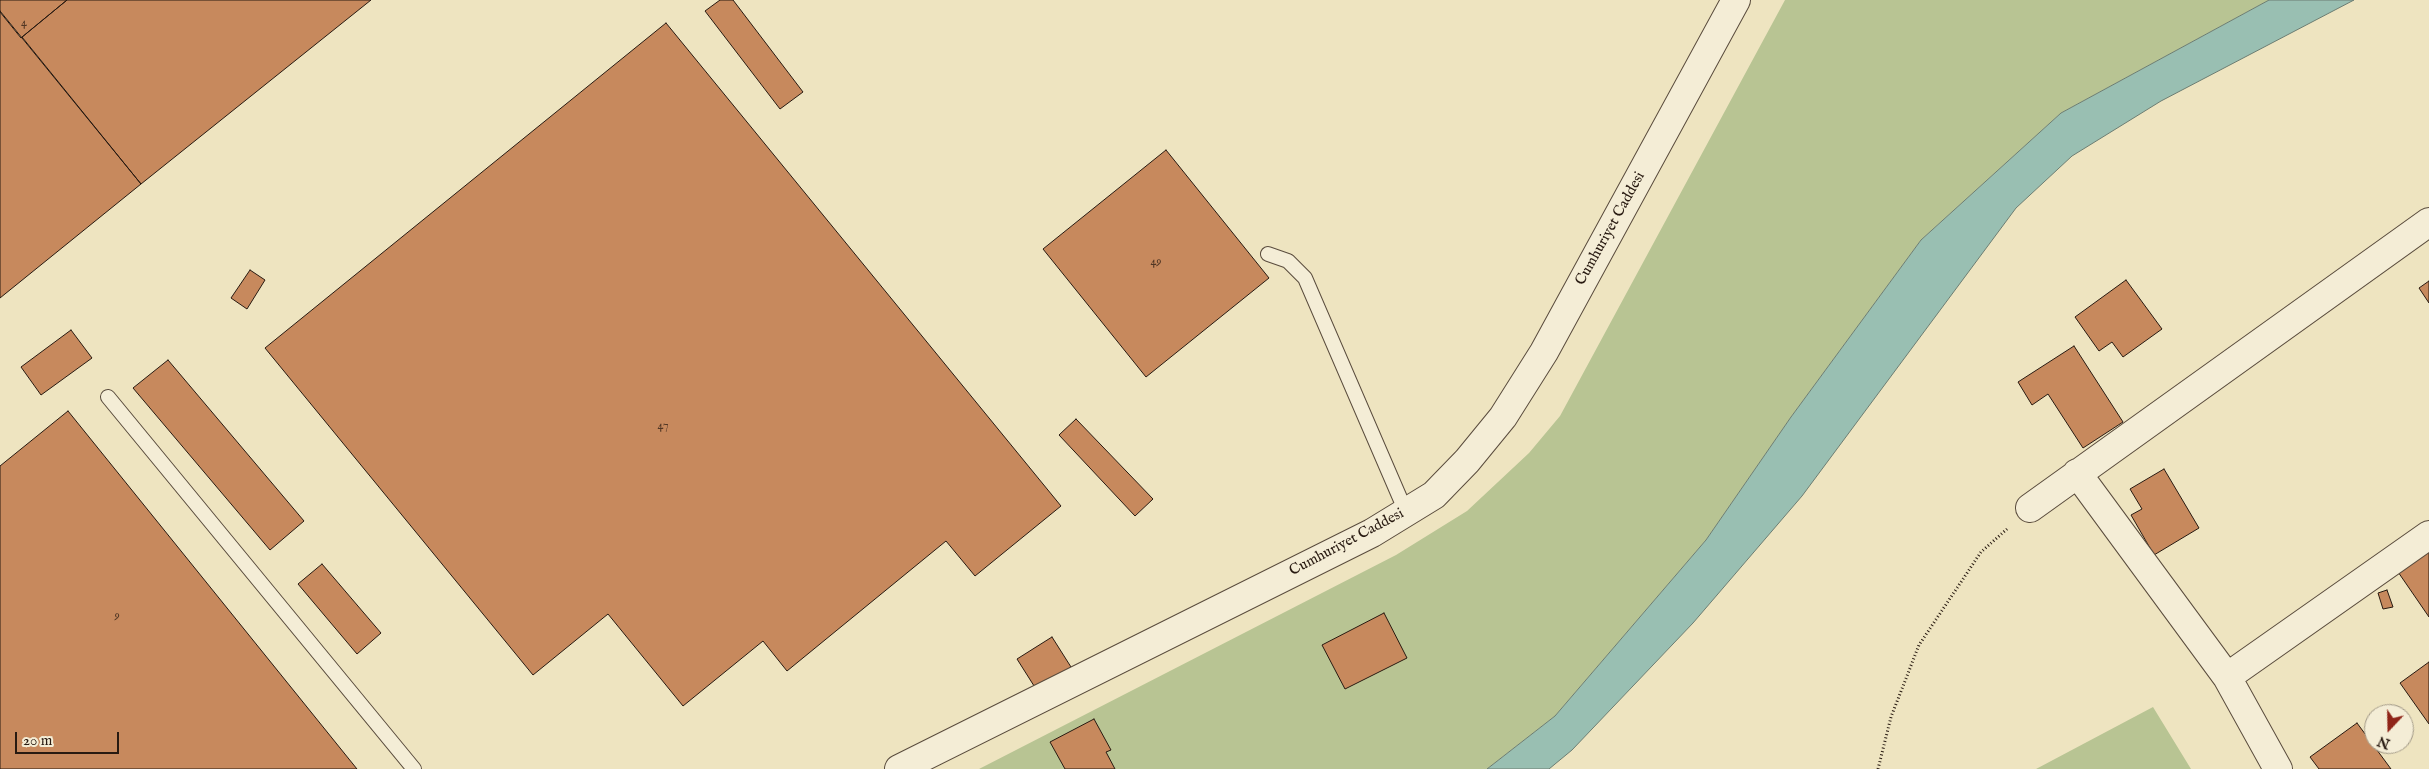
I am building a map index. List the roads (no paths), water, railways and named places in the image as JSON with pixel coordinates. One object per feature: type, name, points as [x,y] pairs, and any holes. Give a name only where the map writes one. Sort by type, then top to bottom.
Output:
[{"type":"street","name":"Cumhuriyet Caddesi","points":[[899,769],[1363,538],[1434,494],[1467,461],[1503,417],[1544,352],[1736,0]]},
{"type":"street","points":[[2030,508],[2429,222]]},
{"type":"street","points":[[2077,473],[2227,676],[2278,769]]},
{"type":"street","points":[[2227,676],[2429,535]]},
{"type":"lane","points":[[1268,254],[1288,261],[1305,278],[1406,512]]},
{"type":"lane","points":[[108,397],[414,769]]},
{"type":"water","points":[[2269,0],[2354,0],[2161,101],[2072,156],[2016,208],[1802,496],[1693,623],[1572,750],[1549,769],[1487,769],[1555,716],[1706,540],[1791,417],[1921,240],[2061,113]]}]
